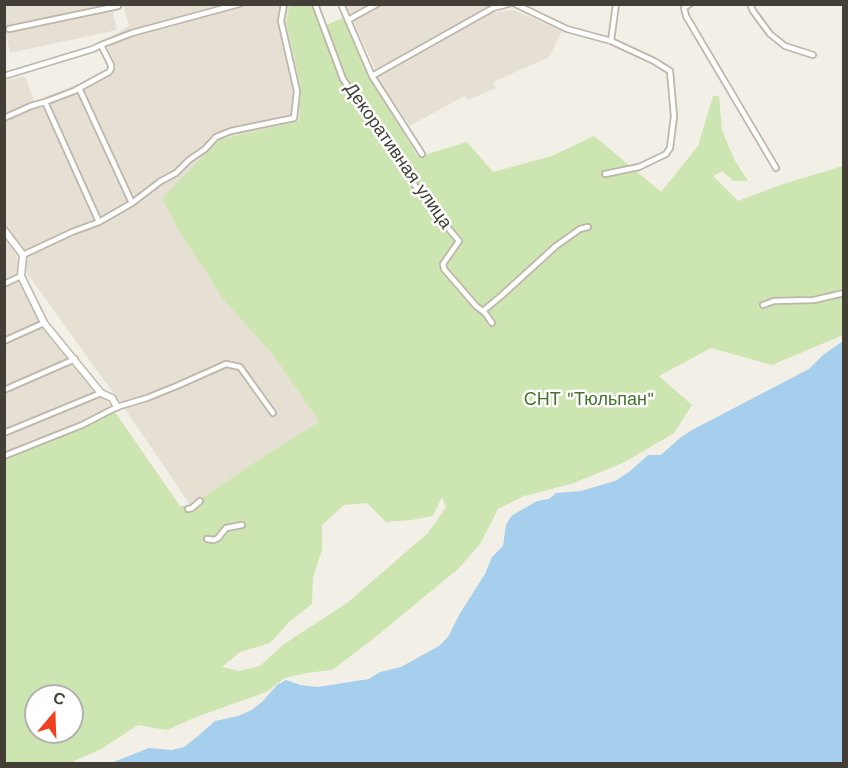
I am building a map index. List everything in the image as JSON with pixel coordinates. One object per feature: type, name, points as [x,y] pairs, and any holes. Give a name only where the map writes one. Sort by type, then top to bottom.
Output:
[{"type":"street","points":[[4,76],[93,49],[132,33],[239,4]]},
{"type":"street","points":[[23,255],[99,222],[132,203],[161,181],[176,173],[216,137],[231,131],[294,118],[297,91],[281,21],[284,4]]},
{"type":"street","name":"Декоративная улица","points":[[315,4],[343,79],[427,203],[459,241],[443,264],[444,269],[492,323]]},
{"type":"street","points":[[351,4],[342,6],[372,76],[422,154]]},
{"type":"street","points":[[348,20],[377,4]]},
{"type":"street","points":[[372,76],[493,8],[508,4]]},
{"type":"street","points":[[514,4],[567,29],[611,41],[670,70],[674,116],[670,148],[666,154],[639,167],[605,174]]},
{"type":"street","points":[[611,41],[616,4]]},
{"type":"street","points":[[690,4],[684,8],[686,16],[776,168]]},
{"type":"street","points":[[750,4],[770,34],[785,46],[813,55]]},
{"type":"street","points":[[9,29],[117,5]]},
{"type":"street","points":[[4,118],[79,88],[109,72],[111,69],[101,45]]},
{"type":"street","points":[[79,88],[132,203]]},
{"type":"street","points":[[45,102],[99,222]]},
{"type":"street","points":[[483,311],[556,246],[580,229],[588,227]]},
{"type":"street","points":[[4,230],[23,255],[21,276],[44,323],[101,393],[112,398],[117,407]]},
{"type":"street","points":[[4,284],[21,276]]},
{"type":"street","points":[[764,305],[774,301],[814,300],[843,293]]},
{"type":"street","points":[[4,341],[44,323]]},
{"type":"street","points":[[4,390],[75,359]]},
{"type":"street","points":[[4,456],[82,425],[117,407],[147,398],[226,364],[240,367],[273,413]]},
{"type":"street","points":[[4,433],[101,393]]},
{"type":"street","points":[[188,509],[200,501]]},
{"type":"street","points":[[207,539],[214,540],[226,528],[242,525]]},
{"type":"shaded area","points":[[4,5],[111,5],[117,30],[10,53],[5,29]]},
{"type":"shaded area","points":[[123,5],[290,5],[286,22],[301,88],[299,121],[219,140],[205,270],[221,297],[273,355],[319,422],[191,506],[125,409],[26,272],[23,250],[5,225],[4,81],[25,76],[34,101],[116,67],[105,40],[129,26]]},
{"type":"shaded area","points":[[346,5],[492,5],[496,12],[514,10],[562,31],[549,57],[493,82],[496,88],[468,100],[464,96],[410,126],[377,78],[376,71]]},
{"type":"shaded area","points":[[4,238],[15,252],[20,280],[42,325],[115,412],[5,459]]},
{"type":"green space","name":"СНТ \"Тюльпан\"","points":[[294,4],[318,5],[326,25],[345,17],[367,72],[418,157],[467,142],[493,172],[552,156],[594,136],[661,192],[698,146],[713,96],[719,96],[722,130],[734,159],[748,181],[734,181],[722,171],[713,176],[738,201],[783,184],[843,166],[843,335],[772,365],[711,348],[659,376],[692,405],[674,433],[623,463],[571,484],[524,496],[498,509],[480,544],[458,569],[332,670],[285,678],[266,692],[167,730],[138,725],[101,749],[70,763],[5,764],[5,459],[115,412],[180,506],[190,506],[319,422],[273,355],[221,297],[183,238],[162,198],[219,140],[299,121],[301,88],[286,22],[290,5]],"holes":[[[442,497],[446,507],[428,533],[347,603],[284,644],[260,666],[239,671],[222,667],[240,652],[270,643],[290,621],[312,604],[313,577],[322,550],[322,525],[344,505],[367,503],[386,522],[433,516]]]},
{"type":"water","points":[[843,341],[843,763],[111,763],[149,748],[172,750],[184,747],[215,721],[252,710],[277,685],[286,680],[300,685],[318,687],[369,679],[380,672],[401,667],[439,646],[448,637],[485,574],[492,557],[503,546],[506,525],[513,515],[537,501],[549,499],[556,493],[581,491],[615,481],[648,455],[661,455],[692,430],[809,369],[823,355]]}]
